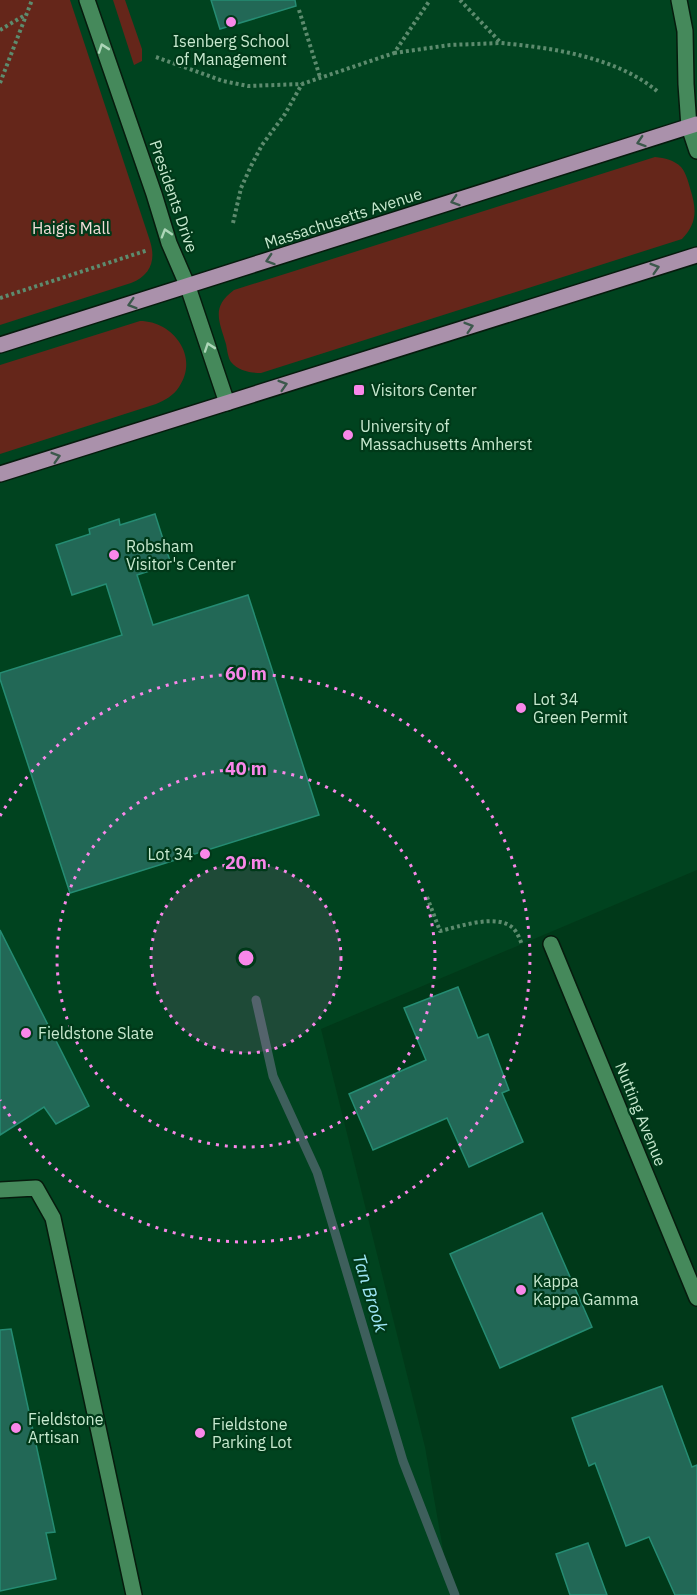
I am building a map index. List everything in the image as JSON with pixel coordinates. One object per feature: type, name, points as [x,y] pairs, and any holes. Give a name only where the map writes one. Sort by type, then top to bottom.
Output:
[{"type":"main road","name":"Massachusetts Avenue","points":[[0,345],[693,125]]},
{"type":"main road","points":[[0,474],[697,255]]},
{"type":"street","name":"Presidents Drive","points":[[87,0],[169,243],[188,287],[227,403]]},
{"type":"street","points":[[679,0],[685,31],[686,84],[697,151]]},
{"type":"street","name":"Nutting Avenue","points":[[551,944],[697,1298]]},
{"type":"street","points":[[0,1190],[36,1188],[53,1218],[134,1595]]},
{"type":"path","points":[[0,83],[32,0]]},
{"type":"path","points":[[394,53],[430,0]]},
{"type":"path","points":[[460,0],[501,42]]},
{"type":"path","points":[[299,10],[320,77]]},
{"type":"path","points":[[0,30],[26,14]]},
{"type":"path","points":[[156,57],[223,81],[248,86],[302,84],[394,53],[450,45],[501,42],[542,47],[612,65],[641,78],[657,92]]},
{"type":"path","points":[[234,224],[241,188],[251,166],[302,84]]},
{"type":"path","points":[[0,298],[152,249]]},
{"type":"path","points":[[427,897],[440,931],[487,921],[503,922],[513,928],[522,945]]},
{"type":"shaded area","name":"University of Massachusetts Amherst","points":[[0,0],[697,0],[697,870],[321,1029],[425,1447],[451,1595],[0,1595]]},
{"type":"green space","name":"Haigis Mall","points":[[0,0],[70,0],[150,241],[152,261],[143,276],[131,283],[0,325]]},
{"type":"green space","points":[[113,0],[125,0],[142,49],[142,61],[134,65]]},
{"type":"green space","points":[[655,157],[678,165],[683,169],[688,180],[694,203],[694,216],[691,227],[682,239],[261,373],[241,369],[230,360],[219,314],[222,302],[234,290]]},
{"type":"green space","points":[[140,321],[163,327],[180,343],[185,353],[185,376],[174,393],[156,404],[0,454],[0,365]]},
{"type":"building","name":"Isenberg School of Management","points":[[211,0],[295,0],[296,6],[220,29]]},
{"type":"building","points":[[155,514],[171,564],[137,575],[153,625],[248,595],[319,815],[70,893],[0,679],[0,673],[122,635],[106,584],[72,595],[56,545],[90,534],[89,529],[119,519],[120,525]]},
{"type":"building","name":"Fieldstone Slate","points":[[0,930],[89,1106],[56,1124],[44,1107],[0,1135]]},
{"type":"building","points":[[458,987],[478,1038],[488,1034],[509,1090],[502,1093],[523,1142],[469,1167],[447,1118],[373,1150],[349,1094],[426,1060],[404,1008]]},
{"type":"building","name":"Kappa Kappa Gamma","points":[[542,1213],[592,1327],[500,1368],[450,1254]]},
{"type":"building","name":"Fieldstone Artisan","points":[[11,1329],[55,1532],[46,1533],[56,1579],[0,1591],[0,1330]]},
{"type":"building","points":[[662,1386],[692,1467],[697,1465],[697,1595],[675,1595],[649,1537],[626,1546],[595,1463],[589,1466],[572,1418]]},
{"type":"building","points":[[588,1543],[607,1595],[570,1595],[556,1554]]},
{"type":"waterway","name":"Tan Brook","points":[[256,1000],[273,1076],[317,1172],[403,1461],[455,1595]]},
{"type":"place","name":"Isenberg School of Management","points":[[231,22]]},
{"type":"place","name":"Visitors Center","points":[[359,390]]},
{"type":"place","name":"University of Massachusetts Amherst","points":[[348,435]]},
{"type":"place","name":"Robsham Visitor's Center","points":[[114,555]]},
{"type":"place","name":"Lot 34 Green Permit","points":[[521,708]]},
{"type":"place","name":"Lot 34","points":[[205,854]]},
{"type":"place","name":"Fieldstone Slate","points":[[26,1033]]},
{"type":"place","name":"Kappa Kappa Gamma","points":[[521,1290]]},
{"type":"place","name":"Fieldstone Artisan","points":[[16,1428]]},
{"type":"place","name":"Fieldstone Parking Lot","points":[[200,1433]]}]
